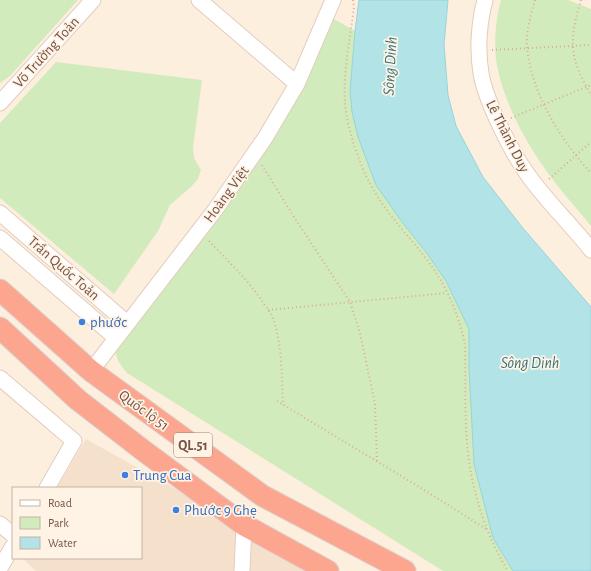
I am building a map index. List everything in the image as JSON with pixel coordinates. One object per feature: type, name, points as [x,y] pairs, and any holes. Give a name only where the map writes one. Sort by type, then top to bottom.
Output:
[{"type":"highway","name":"Quốc lộ 51","points":[[0,290],[91,371],[263,496],[405,571]]},
{"type":"highway","name":"Quốc lộ 51","points":[[0,328],[78,400],[144,451],[244,525],[328,571]]},
{"type":"highway","points":[[244,525],[263,496]]},
{"type":"street","name":"Võ Trường Toản","points":[[0,103],[93,0]]},
{"type":"street","points":[[199,0],[298,84]]},
{"type":"street","name":"Hoàng Việt","points":[[91,371],[224,197],[265,138],[298,84],[333,0]]},
{"type":"street","name":"Lê Thành Duy","points":[[485,0],[481,21],[481,74],[492,106],[525,170],[591,250]]},
{"type":"street","name":"Trần Quốc Toản","points":[[0,214],[128,323]]},
{"type":"street","name":"Trần Quốc Toản","points":[[0,238],[116,338]]},
{"type":"street","points":[[0,378],[74,441],[48,487]]},
{"type":"street","points":[[0,524],[12,534]]},
{"type":"street","points":[[242,571],[244,525]]},
{"type":"street","points":[[0,568],[12,548]]},
{"type":"path","points":[[353,0],[354,7],[344,91],[347,117],[366,176],[381,201],[439,277],[463,332],[465,346],[468,453],[477,498],[487,530],[508,571]]},
{"type":"path","points":[[535,0],[530,24],[528,48],[532,74],[544,104],[561,134],[575,155],[591,173]]},
{"type":"path","points":[[581,0],[572,47],[586,87],[591,95]]},
{"type":"path","points":[[480,50],[591,45]]},
{"type":"path","points":[[500,123],[591,85]]},
{"type":"path","points":[[539,188],[591,142]]},
{"type":"path","points":[[260,162],[350,302],[360,333],[375,404],[377,461]]},
{"type":"path","points":[[205,237],[235,268],[257,294],[272,316],[277,333],[282,370],[283,405]]},
{"type":"path","points":[[268,310],[447,293]]},
{"type":"path","points":[[277,401],[377,461],[487,530]]},
{"type":"shaded area","points":[[86,439],[172,487],[312,571],[36,571],[23,559],[142,559],[142,487],[58,487]]},
{"type":"green space","points":[[0,0],[78,0],[10,76],[0,83]]},
{"type":"green space","points":[[501,0],[568,0],[591,9],[591,226],[548,174],[522,132],[510,108],[496,62],[496,26]]},
{"type":"green space","points":[[334,19],[355,31],[350,91],[376,185],[446,281],[469,329],[469,368],[472,415],[493,538],[513,571],[443,571],[127,373],[118,361],[116,349],[120,339],[276,135],[294,104]]},
{"type":"green space","points":[[56,62],[202,80],[193,148],[194,158],[201,170],[198,179],[170,205],[158,231],[114,294],[0,198],[0,123]]},
{"type":"water","name":"Sông Dinh","points":[[359,0],[448,0],[444,45],[448,95],[456,126],[483,177],[522,227],[591,307],[591,571],[513,571],[493,538],[474,464],[469,368],[469,329],[446,281],[376,185],[358,137],[352,112],[350,91]]},
{"type":"place","name":"phước","points":[[82,322]]},
{"type":"place","name":"Trung Cua","points":[[125,475]]},
{"type":"place","name":"Phước 9 Ghẹ","points":[[176,510]]}]
